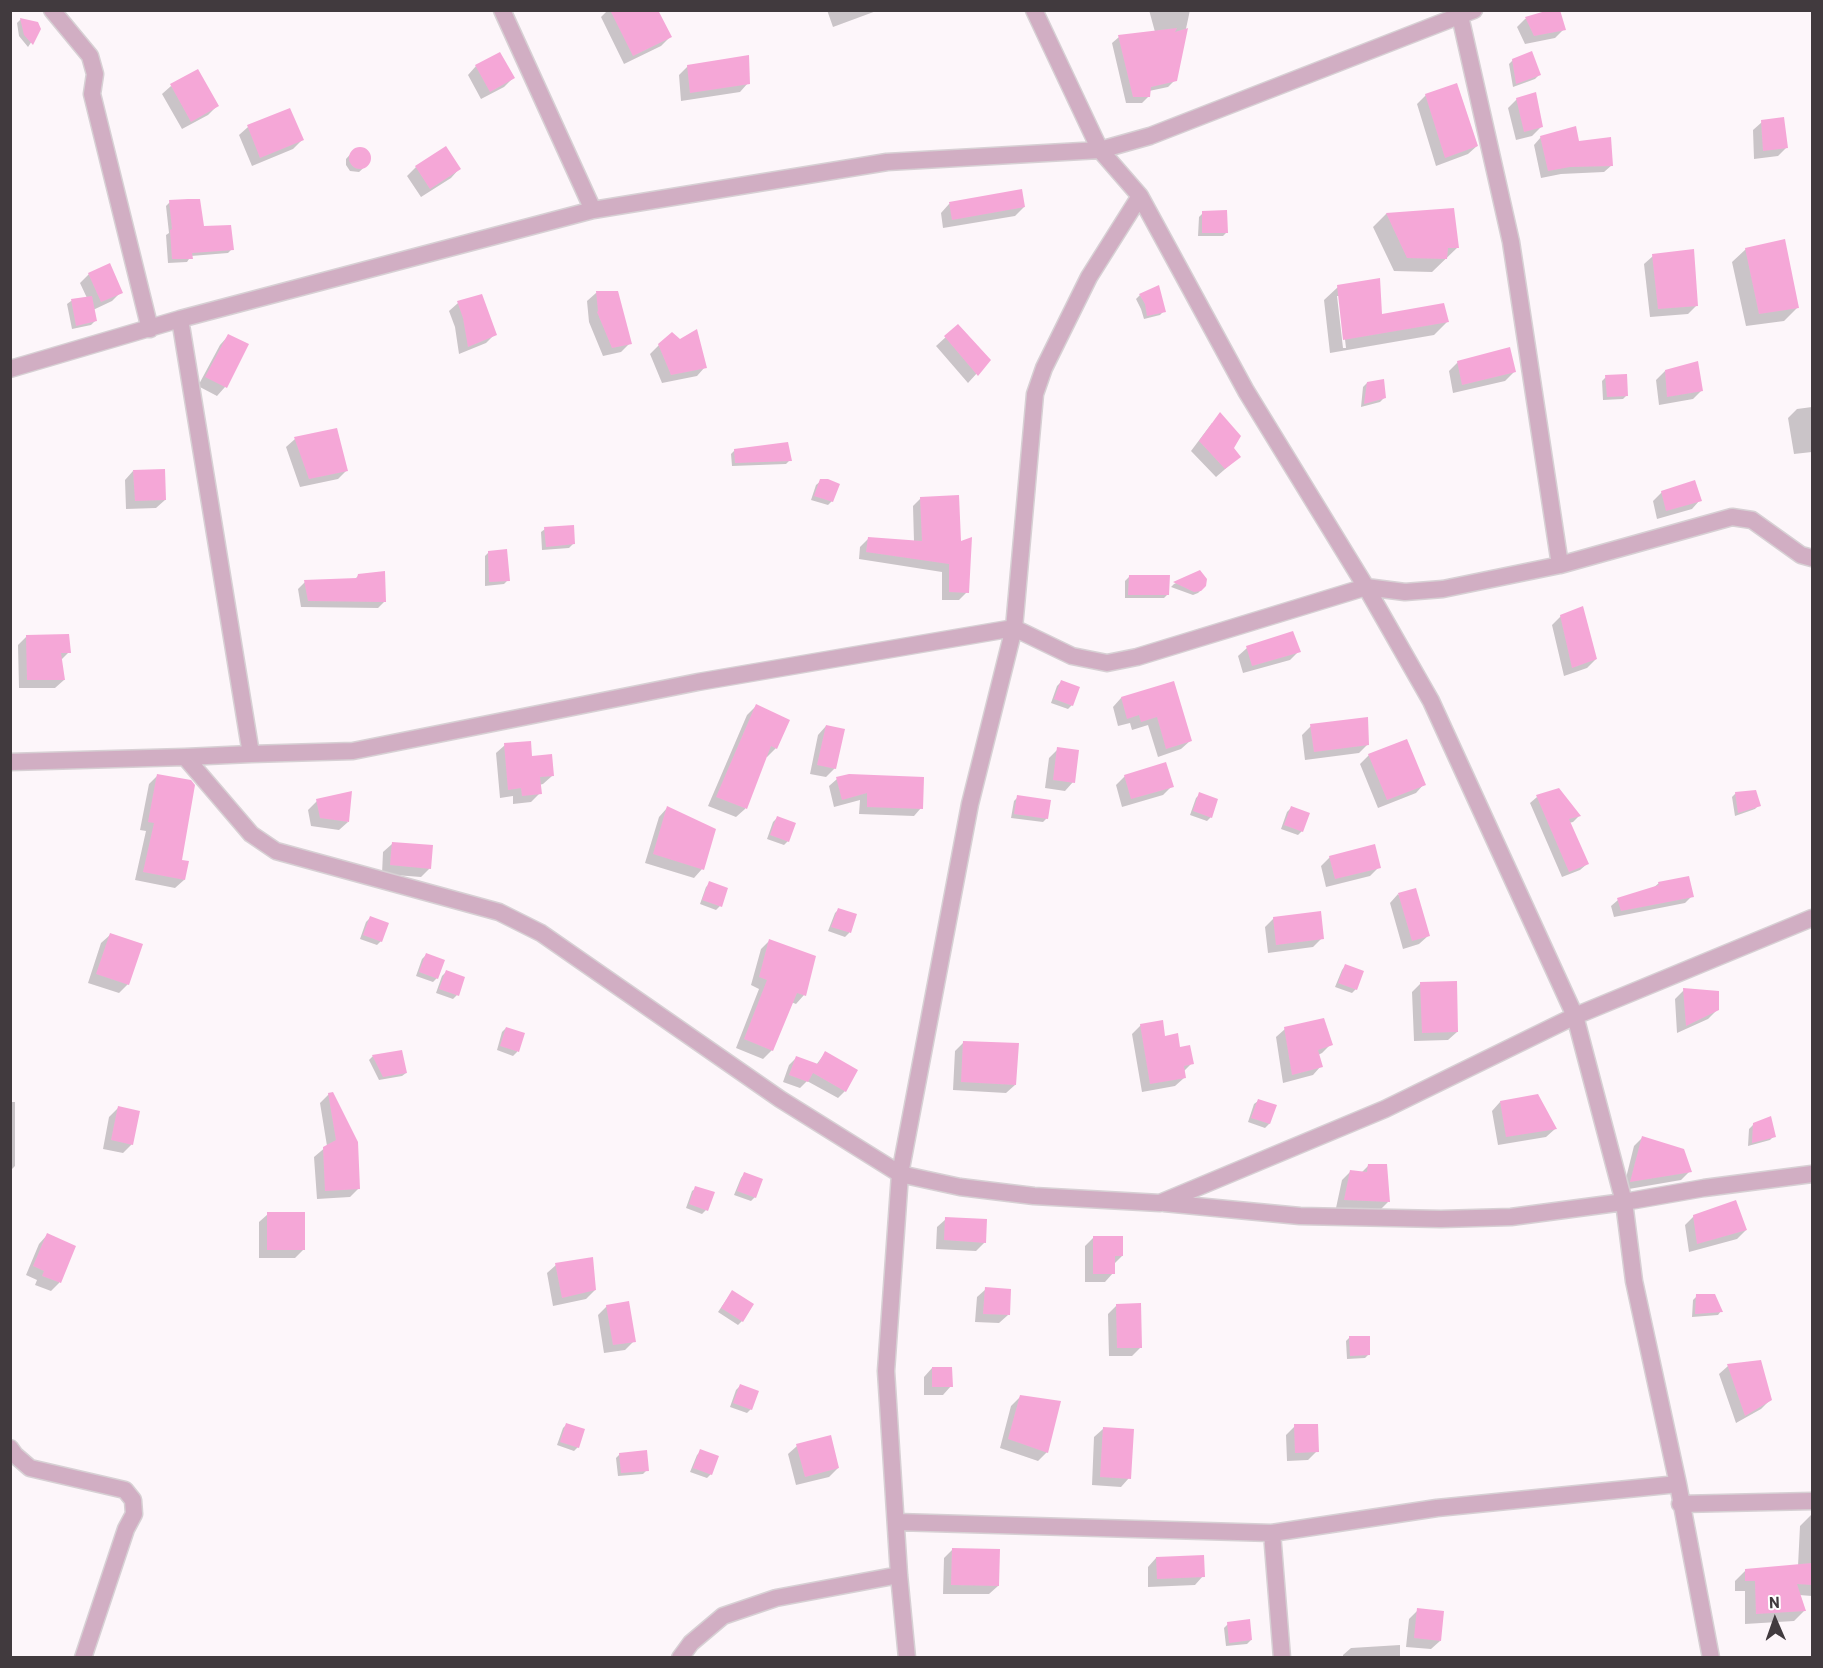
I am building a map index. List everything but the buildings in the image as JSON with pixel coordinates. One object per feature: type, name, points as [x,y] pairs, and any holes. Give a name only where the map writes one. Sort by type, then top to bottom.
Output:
[{"type":"street","points":[[52,10],[90,57],[95,74],[93,94],[150,329]]},
{"type":"street","points":[[502,10],[593,210]]},
{"type":"street","points":[[1034,10],[1100,150],[1140,196],[1246,391],[1366,587],[1431,700],[1575,1016],[1624,1202],[1634,1281],[1678,1484],[1711,1658]]},
{"type":"street","points":[[10,369],[180,319],[593,210],[887,162],[1100,150],[1150,136],[1467,13],[1511,242],[1560,566]]},
{"type":"street","points":[[907,1658],[899,1575],[886,1371],[900,1174],[970,804],[1014,628],[1035,394],[1044,368],[1089,278],[1140,196]]},
{"type":"street","points":[[180,319],[251,754]]},
{"type":"street","points":[[10,762],[352,751],[698,682],[1014,628],[1072,656],[1107,663],[1137,657],[1366,587],[1405,592],[1443,589],[1560,566],[1732,517],[1752,520],[1801,555],[1812,558]]},
{"type":"street","points":[[185,757],[251,834],[276,851],[499,912],[540,933],[780,1099],[900,1174],[960,1187],[1034,1196],[1160,1203],[1299,1216],[1441,1219],[1511,1217],[1812,1174]]},
{"type":"street","points":[[1160,1203],[1385,1109],[1575,1016],[1812,918]]},
{"type":"street","points":[[10,1449],[30,1468],[125,1490],[133,1500],[134,1514],[126,1529],[83,1658]]},
{"type":"street","points":[[896,1522],[1272,1533],[1437,1508],[1678,1484]]},
{"type":"street","points":[[1680,1504],[1812,1501]]},
{"type":"street","points":[[1272,1533],[1282,1658]]},
{"type":"street","points":[[680,1658],[691,1643],[723,1616],[776,1598],[899,1575]]}]
